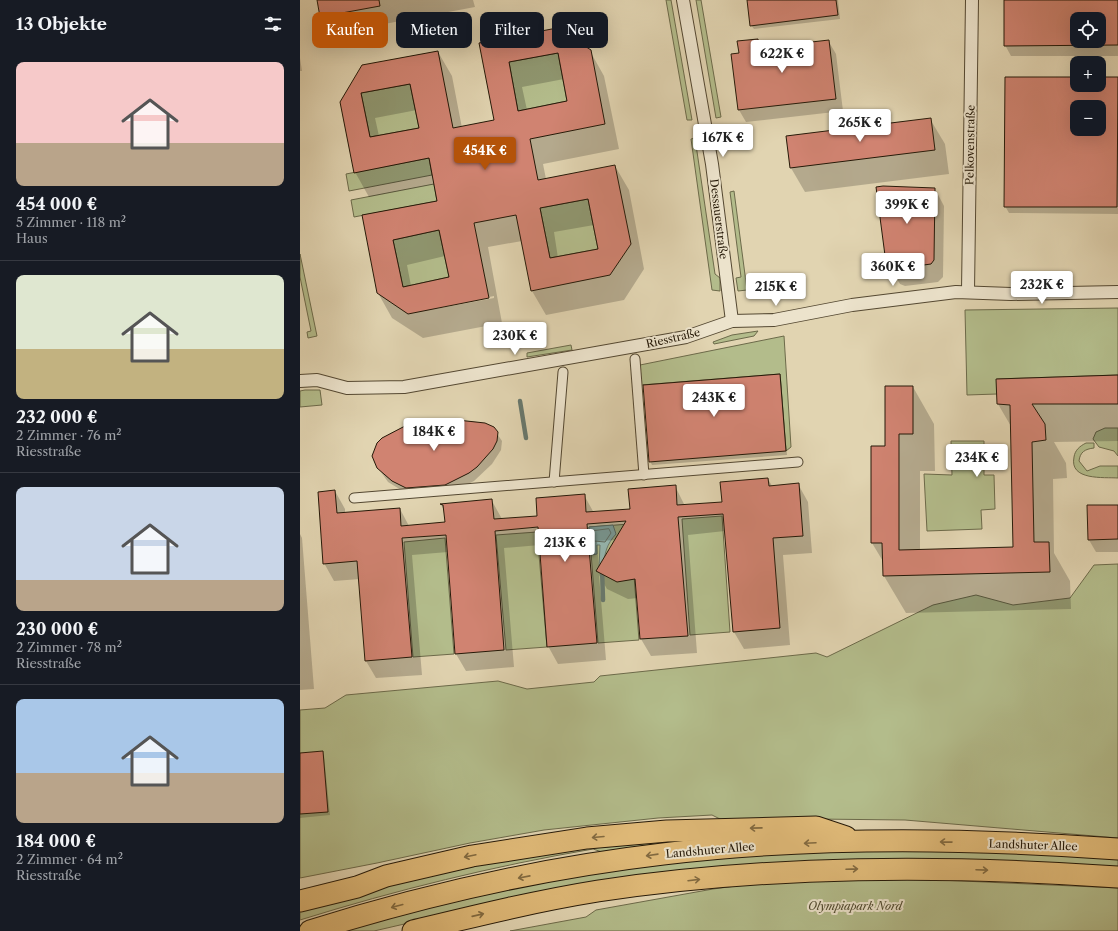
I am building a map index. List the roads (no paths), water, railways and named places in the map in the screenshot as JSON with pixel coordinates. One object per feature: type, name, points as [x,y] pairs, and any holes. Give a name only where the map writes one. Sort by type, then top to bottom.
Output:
[{"type":"highway","points":[[300,889],[386,876],[472,856],[519,848],[587,838],[667,831],[816,827],[862,842]]},
{"type":"highway","name":"Landshuter Allee","points":[[310,931],[471,887],[596,863],[733,847],[862,842],[999,843],[1118,849]]},
{"type":"highway","points":[[414,931],[542,901],[600,891],[737,875],[893,868],[1118,877]]},
{"type":"highway","points":[[300,900],[357,887],[386,876]]},
{"type":"street","name":"Dessauerstraße","points":[[683,0],[712,164],[732,321]]},
{"type":"street","name":"Pelkovenstraße","points":[[968,291],[972,0]]},
{"type":"street","name":"Riesstraße","points":[[300,381],[317,380],[346,388],[404,387],[686,337],[732,321],[774,320],[859,304],[968,291],[1011,294],[1118,292]]},
{"type":"street","points":[[635,359],[644,475]]},
{"type":"street","points":[[554,482],[563,372]]},
{"type":"street","points":[[354,498],[798,462]]},
{"type":"water","points":[[613,525],[616,534],[610,541],[607,549],[604,567],[599,568],[600,545],[597,545],[597,554],[591,555],[589,527]]},
{"type":"waterway","points":[[520,401],[526,438]]},
{"type":"waterway","points":[[602,568],[603,600]]},
{"type":"park label","name":"Olympiapark Nord","points":[[855,906]]}]
